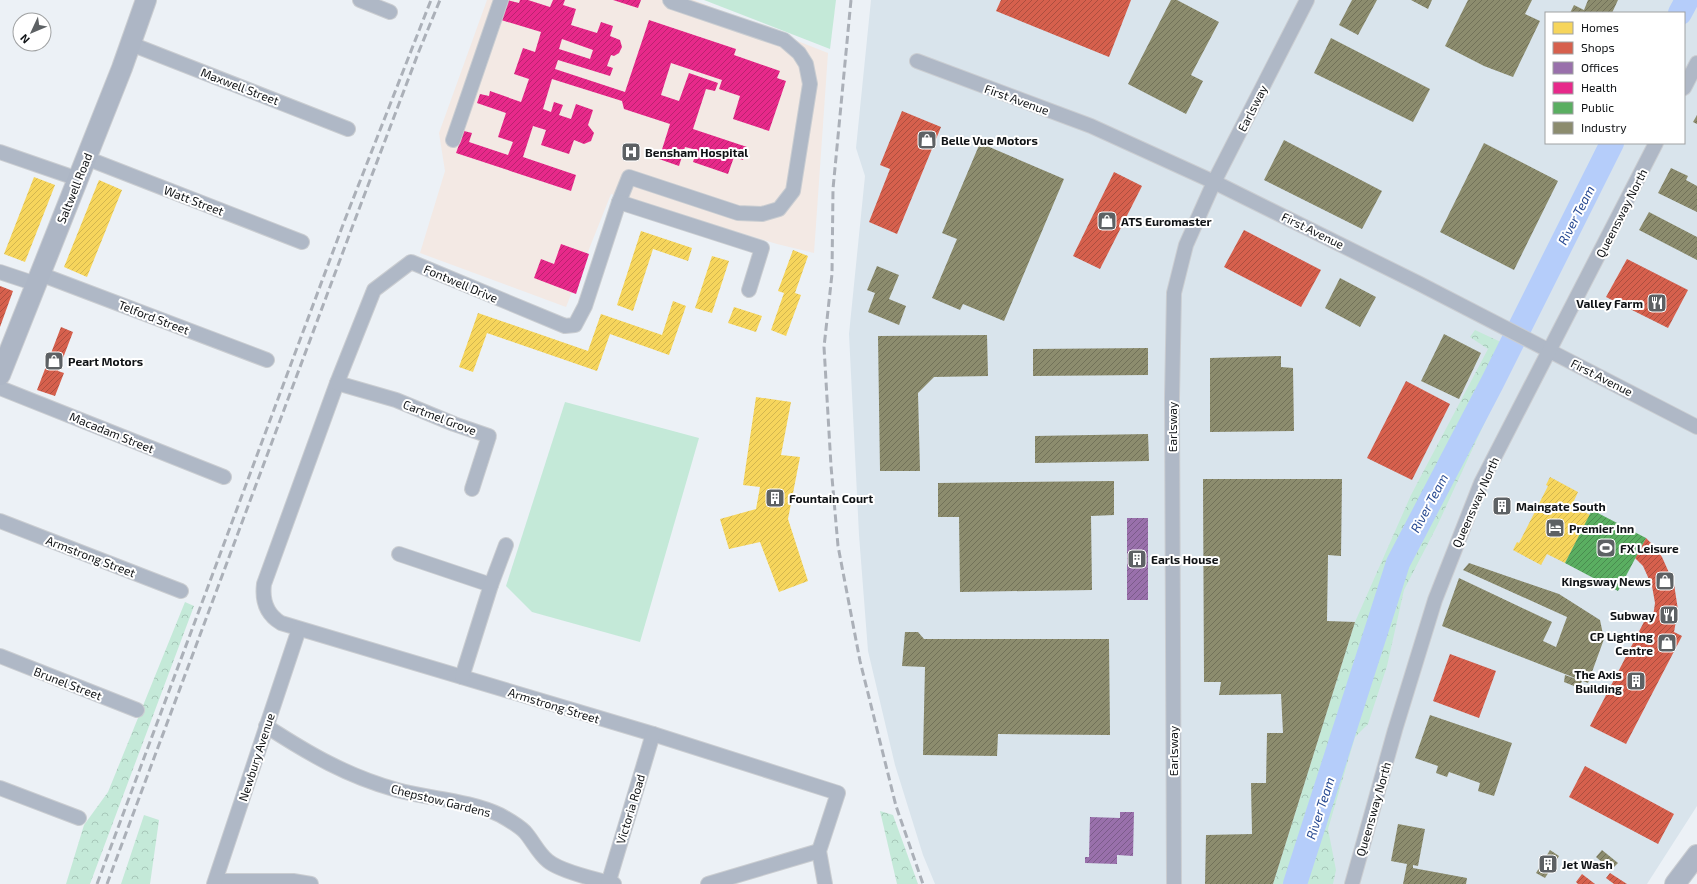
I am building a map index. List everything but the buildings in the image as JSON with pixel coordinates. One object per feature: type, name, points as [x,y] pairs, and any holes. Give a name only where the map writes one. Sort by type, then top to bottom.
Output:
[{"type":"street","name":"Saltwell Road","points":[[0,375],[131,44],[146,0]]},
{"type":"street","points":[[360,0],[390,12]]},
{"type":"street","points":[[453,140],[501,0]]},
{"type":"street","points":[[670,0],[672,2],[784,40],[799,53],[806,64],[810,84],[793,191],[780,209],[762,214],[738,213],[629,177],[619,202],[762,248],[749,290]]},
{"type":"street","name":"Earlsway","points":[[1174,884],[1172,398],[1174,293],[1186,245],[1214,182],[1307,0]]},
{"type":"street","name":"Maxwell Street","points":[[131,44],[348,129]]},
{"type":"street","name":"First Avenue","points":[[916,61],[1097,128],[1214,182],[1496,323],[1697,427]]},
{"type":"street","points":[[1685,86],[1697,63]]},
{"type":"street","name":"Queensway North","points":[[1352,884],[1395,730],[1440,587],[1481,484],[1655,144]]},
{"type":"street","points":[[0,152],[78,179]]},
{"type":"street","name":"Watt Street","points":[[86,158],[302,242]]},
{"type":"street","name":"Fontwell Drive","points":[[272,616],[265,603],[263,593],[264,584],[337,383],[374,290],[411,262],[565,326],[575,325],[586,306],[619,202]]},
{"type":"street","name":"Telford Street","points":[[0,272],[38,279],[267,360]]},
{"type":"street","name":"Cartmel Grove","points":[[337,383],[396,400],[454,424],[489,436],[472,489]]},
{"type":"street","name":"Macadam Street","points":[[0,388],[224,477]]},
{"type":"street","name":"Armstrong Street","points":[[0,521],[181,591]]},
{"type":"street","points":[[462,678],[491,585],[506,545]]},
{"type":"street","points":[[399,554],[491,585]]},
{"type":"street","name":"Armstrong Street","points":[[272,616],[281,623],[299,629],[653,734],[838,793],[819,851]]},
{"type":"street","name":"Newbury Avenue","points":[[215,882],[299,629]]},
{"type":"street","name":"Brunel Street","points":[[0,656],[137,710]]},
{"type":"street","name":"Chepstow Gardens","points":[[266,726],[301,749],[336,768],[364,780],[398,790],[482,808],[500,815],[515,823],[525,832],[548,862],[610,884]]},
{"type":"street","name":"Victoria Road","points":[[610,884],[653,734]]},
{"type":"street","points":[[0,788],[79,818]]},
{"type":"street","points":[[708,884],[819,851],[825,884]]},
{"type":"street","points":[[1678,880],[1697,854]]},
{"type":"street","points":[[1678,880],[1697,862]]},
{"type":"street","points":[[215,882],[293,881],[311,884]]},
{"type":"shaded area","name":"Bensham Hospital","points":[[487,0],[694,0],[828,53],[814,253],[777,244],[611,194],[566,307],[420,253],[445,171],[439,133]]},
{"type":"shaded area","points":[[871,0],[1697,0],[1697,806],[1647,884],[935,884],[923,855],[895,765],[868,651],[859,535],[849,334],[865,176],[856,148]]},
{"type":"green space","points":[[704,0],[836,0],[830,49]]},
{"type":"green space","points":[[1475,330],[1518,350],[1438,524],[1404,590],[1387,666],[1368,724],[1355,737],[1328,829],[1336,870],[1333,884],[1273,884],[1355,622],[1411,495],[1488,349],[1470,337]]},
{"type":"green space","points":[[565,402],[699,438],[640,642],[532,612],[506,586]]},
{"type":"green space","points":[[185,602],[194,606],[90,884],[66,884],[84,825],[108,792]]},
{"type":"green space","points":[[880,811],[893,815],[918,884],[897,884]]},
{"type":"green space","points":[[144,815],[159,820],[150,884],[121,884]]},
{"type":"waterway","name":"River Team","points":[[1681,12],[1687,0]]},
{"type":"waterway","name":"River Team","points":[[1295,884],[1398,563],[1492,383],[1612,144]]},
{"type":"railway","points":[[97,884],[344,222],[431,0]]},
{"type":"railway","points":[[107,884],[353,225],[440,0]]},
{"type":"railway","points":[[851,0],[833,189],[832,274],[824,347],[831,466],[838,546],[860,661],[896,806],[923,884]]},
{"type":"place","name":"Belle Vue Motors","points":[[927,140]]},
{"type":"place","name":"Bensham Hospital","points":[[631,152]]},
{"type":"place","name":"ATS Euromaster","points":[[1107,221]]},
{"type":"place","name":"Valley Farm","points":[[1657,303]]},
{"type":"place","name":"Peart Motors","points":[[54,361]]},
{"type":"place","name":"Fountain Court","points":[[775,498]]},
{"type":"place","name":"Maingate South","points":[[1502,506]]},
{"type":"place","name":"Premier Inn","points":[[1555,528]]},
{"type":"place","name":"FX Leisure","points":[[1606,548]]},
{"type":"place","name":"Earls House","points":[[1137,559]]},
{"type":"place","name":"Kingsway News","points":[[1665,581]]},
{"type":"place","name":"Subway","points":[[1669,615]]},
{"type":"place","name":"CP Lighting Centre","points":[[1667,643]]},
{"type":"place","name":"The Axis Building","points":[[1636,681]]},
{"type":"place","name":"Jet Wash","points":[[1548,864]]}]
